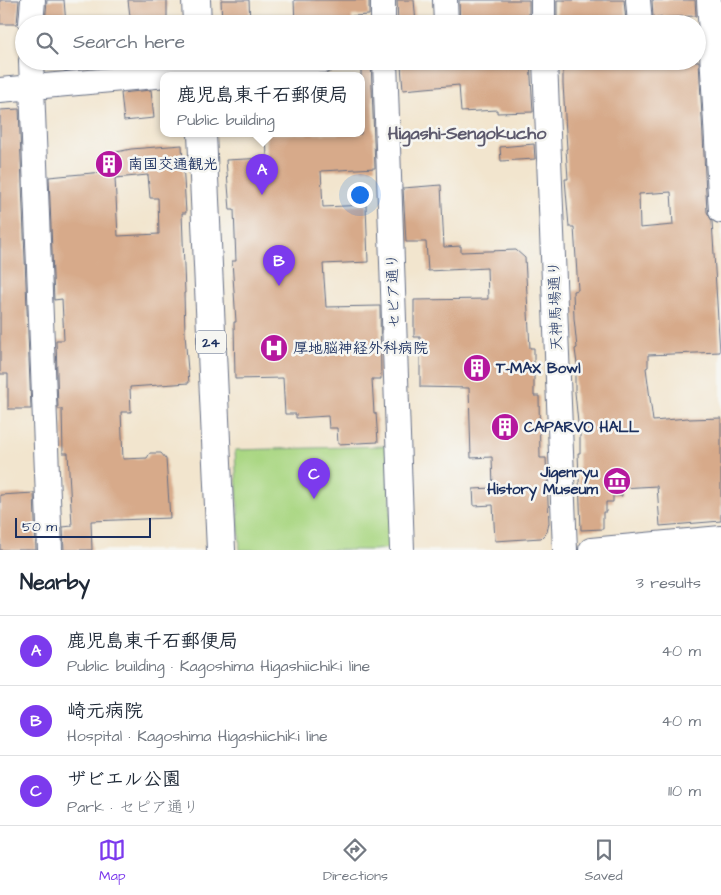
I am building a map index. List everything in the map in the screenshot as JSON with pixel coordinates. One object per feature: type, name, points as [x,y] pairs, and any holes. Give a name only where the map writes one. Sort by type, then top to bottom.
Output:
[{"type":"main road","points":[[196,0],[197,15]]},
{"type":"main road","name":"24","points":[[202,137],[220,550]]},
{"type":"street","points":[[32,15],[33,0]]},
{"type":"street","points":[[383,0],[384,15]]},
{"type":"street","points":[[445,0],[446,15]]},
{"type":"street","points":[[542,0],[543,15]]},
{"type":"street","points":[[638,0],[639,15]]},
{"type":"street","points":[[709,0],[721,211]]},
{"type":"street","points":[[31,70],[50,550]]},
{"type":"street","points":[[179,72],[199,70]]},
{"type":"street","name":"セピア通り","points":[[385,70],[402,550]]},
{"type":"street","name":"天神馬場通り","points":[[545,70],[564,550]]},
{"type":"street","points":[[0,90],[160,74]]},
{"type":"street","points":[[591,550],[721,538]]},
{"type":"green space","points":[[388,446],[392,548],[373,550],[240,550],[235,450]]},
{"type":"building","points":[[0,0],[19,0],[15,24],[0,24]]},
{"type":"building","points":[[47,0],[64,0],[65,15],[46,15]]},
{"type":"building","points":[[128,0],[167,0],[167,15],[130,15]]},
{"type":"building","points":[[221,0],[249,0],[250,15],[222,15]]},
{"type":"building","points":[[294,0],[369,0],[369,15],[295,15]]},
{"type":"building","points":[[397,0],[414,0],[415,15],[398,15]]},
{"type":"building","points":[[459,0],[529,0],[529,15],[460,15]]},
{"type":"building","points":[[557,0],[624,0],[625,15],[557,15]]},
{"type":"building","points":[[652,0],[695,0],[696,15],[653,15]]},
{"type":"building","points":[[361,70],[371,70],[375,168],[321,171],[323,207],[366,205],[368,262],[323,264],[326,307],[380,306],[381,379],[372,379],[378,442],[338,444],[337,428],[329,428],[328,416],[296,418],[296,414],[285,414],[283,378],[235,379],[234,322],[236,322],[232,261],[236,261],[234,210],[230,210],[226,160],[267,158],[266,137],[365,137],[365,72],[361,72]]},
{"type":"building","points":[[401,70],[531,70],[533,112],[497,113],[497,110],[461,112],[459,85],[403,90]]},
{"type":"building","points":[[563,70],[699,70],[707,212],[712,221],[720,352],[648,355],[648,367],[646,368],[653,421],[721,418],[721,521],[660,526],[657,486],[621,488],[622,496],[613,496],[613,502],[606,502],[606,512],[603,512],[603,529],[581,530],[578,453],[580,453],[580,423],[578,423],[575,392],[575,373],[578,372],[575,349],[577,348],[573,291],[578,290],[574,227],[569,227],[565,179],[568,179]],"holes":[[[671,192],[673,225],[640,228],[639,194]]]},
{"type":"building","points":[[151,90],[154,118],[124,121],[121,93]]},
{"type":"building","points":[[19,109],[31,409],[8,409],[8,374],[0,374],[0,110]]},
{"type":"building","points":[[534,144],[535,159],[501,161],[500,147]]},
{"type":"building","points":[[182,145],[186,213],[182,213],[185,334],[189,383],[130,387],[131,412],[121,412],[123,459],[147,458],[150,453],[161,453],[166,459],[170,518],[91,521],[92,550],[64,550],[63,527],[72,526],[68,453],[63,453],[62,409],[58,409],[56,340],[64,340],[62,299],[54,300],[49,177],[103,172],[102,155],[131,149]],"holes":[[[148,175],[150,198],[158,198],[159,234],[118,236],[115,178]]]},
{"type":"building","points":[[441,185],[444,247],[461,246],[461,252],[516,250],[525,258],[530,348],[534,348],[534,396],[539,396],[540,458],[546,458],[549,523],[547,532],[541,538],[495,541],[493,505],[474,506],[473,489],[493,488],[492,457],[471,458],[469,388],[420,387],[420,337],[414,337],[414,300],[488,299],[487,268],[428,271],[426,242],[406,242],[403,188]]},
{"type":"building","points":[[34,493],[36,550],[0,550],[0,495]]},
{"type":"place","name":"南国交通観光","points":[[109,164]]},
{"type":"place","name":"鹿児島東千石郵便局","points":[[262,195]]},
{"type":"place","name":"崎元病院","points":[[279,286]]},
{"type":"place","name":"厚地脳神経外科病院","points":[[274,348]]},
{"type":"place","name":"T-MAX Bowl","points":[[477,368]]},
{"type":"place","name":"CAPARVO HALL","points":[[505,427]]},
{"type":"place","name":"Jigenryu History Museum","points":[[617,481]]},
{"type":"place","name":"ザビエル公園","points":[[314,499]]},
{"type":"district","name":"Higashi-Sengokucho","points":[[467,133]]}]
